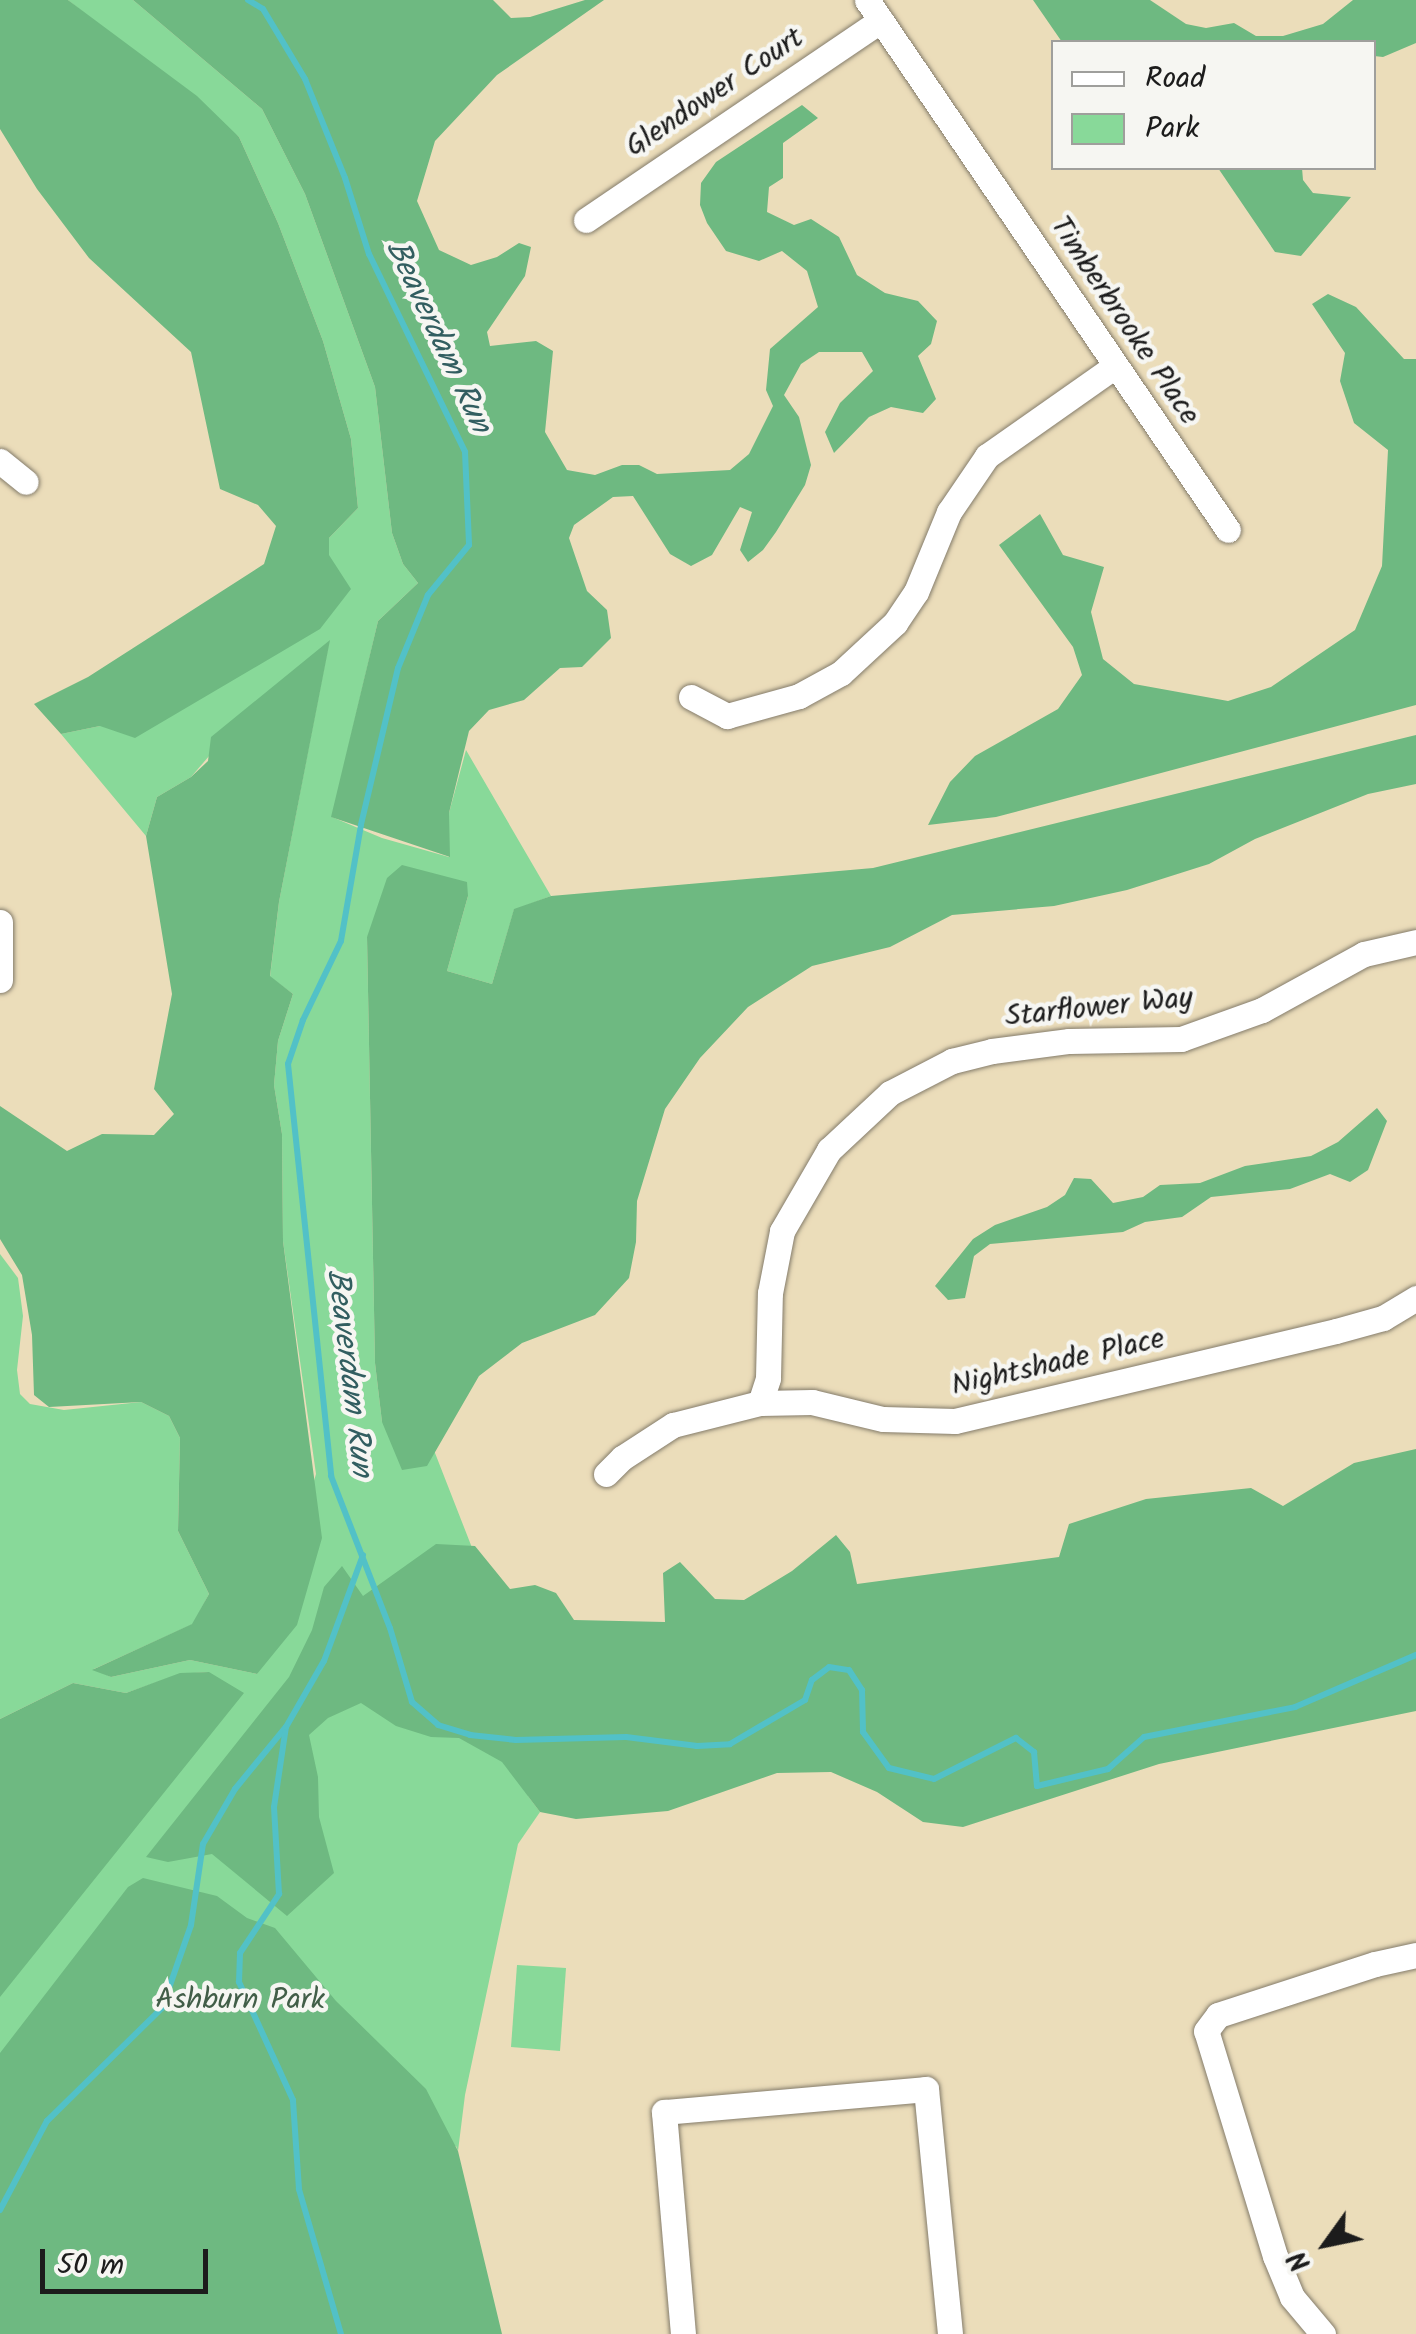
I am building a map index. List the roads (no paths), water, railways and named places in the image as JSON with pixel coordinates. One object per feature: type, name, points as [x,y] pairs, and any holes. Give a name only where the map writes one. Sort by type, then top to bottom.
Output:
[{"type":"street","name":"Glendower Court","points":[[586,220],[874,10]]},
{"type":"street","name":"Timberbrooke Place","points":[[874,10],[1228,530]]},
{"type":"street","points":[[691,697],[727,716],[799,696],[841,673],[870,650],[906,608],[933,558],[948,512],[987,456],[1115,366]]},
{"type":"street","points":[[0,461],[26,482]]},
{"type":"street","points":[[0,922],[0,980]]},
{"type":"street","name":"Starflower Way","points":[[760,1403],[768,1378],[770,1293],[782,1231],[829,1150],[890,1093],[952,1060],[992,1051],[1069,1041],[1181,1039],[1262,1010],[1364,954],[1416,942]]},
{"type":"street","name":"Nightshade Place","points":[[606,1474],[622,1458],[673,1425],[760,1403],[812,1402],[882,1418],[955,1422],[1336,1332],[1383,1318],[1416,1298]]},
{"type":"street","points":[[1323,2334],[1292,2297],[1276,2256],[1206,2032],[1218,2015],[1374,1964],[1416,1955]]},
{"type":"street","points":[[683,2334],[664,2112],[926,2088],[950,2334]]},
{"type":"waterway","name":"Beaverdam Run","points":[[248,0],[263,9],[305,79],[345,178],[369,254],[465,452],[469,545],[428,595],[398,668],[361,825],[341,941],[303,1020],[288,1064],[331,1476],[390,1628],[412,1702],[438,1725],[470,1735],[516,1740],[626,1737],[697,1746],[730,1744],[805,1700],[812,1680],[829,1667],[849,1670],[862,1690],[863,1732],[889,1768],[934,1779],[1016,1738],[1034,1752],[1037,1786],[1108,1769],[1144,1737],[1295,1707],[1416,1655]]},
{"type":"waterway","points":[[341,2334],[299,2189],[293,2100],[239,1982],[240,1953],[279,1894],[274,1807],[286,1727],[324,1661],[363,1555]]},
{"type":"waterway","points":[[0,2210],[47,2121],[162,2008],[191,1925],[203,1844],[235,1789],[285,1728]]},
{"type":"park label","name":"Ashburn Park","points":[[240,2000]]}]
